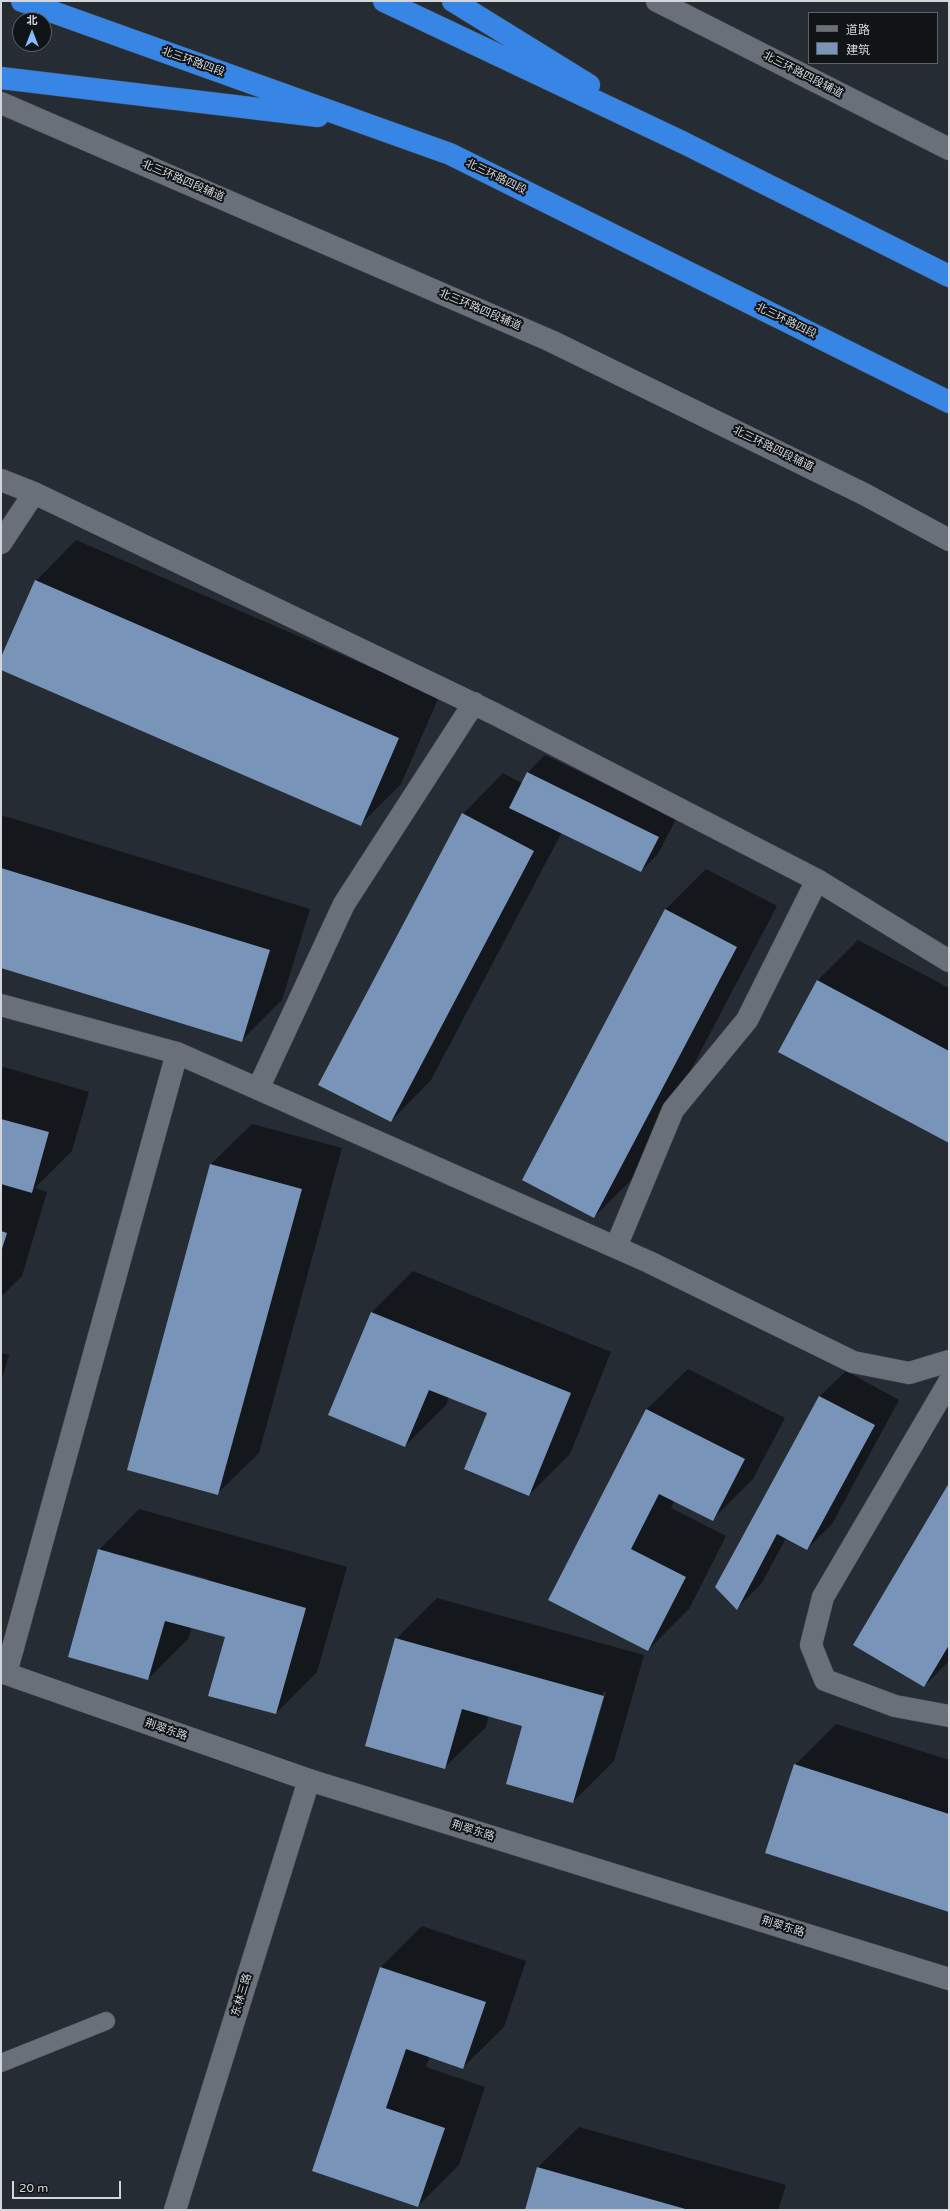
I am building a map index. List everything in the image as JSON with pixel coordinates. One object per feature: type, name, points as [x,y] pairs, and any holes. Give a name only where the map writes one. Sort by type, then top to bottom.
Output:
[{"type":"highway","name":"北三环路四段","points":[[22,1],[450,154],[949,402]]},
{"type":"highway","points":[[384,1],[684,143],[949,276]]},
{"type":"highway","points":[[453,1],[684,143]]},
{"type":"highway","points":[[1,78],[356,120]]},
{"type":"street","name":"北三环路四段辅道","points":[[657,1],[949,149]]},
{"type":"street","name":"北三环路四段辅道","points":[[1,103],[551,341],[864,494],[949,540]]},
{"type":"street","points":[[1,480],[34,493],[474,703],[817,880],[949,961]]},
{"type":"street","points":[[1,543],[34,493]]},
{"type":"street","points":[[258,1089],[344,904],[474,703]]},
{"type":"street","points":[[616,1247],[673,1110],[747,1020],[817,880]]},
{"type":"street","points":[[1,1005],[176,1053],[616,1247],[853,1362],[909,1373],[949,1361]]},
{"type":"street","points":[[3,1673],[176,1053]]},
{"type":"street","points":[[949,1382],[823,1597],[811,1645],[825,1680],[895,1706],[949,1716]]},
{"type":"street","name":"荆翠东路","points":[[3,1673],[309,1780],[949,1979]]},
{"type":"street","name":"东林三路","points":[[175,2210],[309,1780]]},
{"type":"lane","points":[[1,2063],[106,2021]]},
{"type":"building","points":[[35,580],[399,738],[361,826],[1,670],[1,657]]},
{"type":"building","points":[[527,772],[659,837],[641,872],[509,808]]},
{"type":"building","points":[[462,813],[534,851],[391,1122],[318,1085]]},
{"type":"building","points":[[1,868],[270,950],[242,1042],[1,968]]},
{"type":"building","points":[[665,909],[737,947],[594,1218],[522,1180]]},
{"type":"building","points":[[817,980],[949,1051],[949,1143],[778,1052]]},
{"type":"building","points":[[1,1119],[49,1132],[32,1193],[1,1184]]},
{"type":"building","points":[[210,1164],[302,1189],[218,1495],[127,1470]]},
{"type":"building","points":[[1,1231],[7,1233],[1,1252]]},
{"type":"building","points":[[371,1312],[571,1393],[529,1496],[464,1469],[487,1413],[429,1390],[405,1447],[328,1415]]},
{"type":"building","points":[[819,1396],[875,1425],[807,1550],[777,1534],[737,1610],[715,1587]]},
{"type":"building","points":[[646,1409],[745,1459],[713,1521],[659,1494],[631,1549],[686,1577],[648,1651],[548,1600]]},
{"type":"building","points":[[949,1483],[949,1645],[924,1687],[853,1645]]},
{"type":"building","points":[[98,1549],[306,1608],[276,1714],[208,1696],[225,1637],[165,1621],[148,1680],[68,1657]]},
{"type":"building","points":[[395,1638],[604,1696],[573,1803],[506,1784],[522,1726],[462,1709],[445,1769],[365,1746]]},
{"type":"building","points":[[794,1764],[949,1814],[949,1912],[765,1853]]},
{"type":"building","points":[[380,1967],[486,2002],[463,2069],[406,2049],[386,2108],[445,2128],[418,2207],[312,2171]]},
{"type":"building","points":[[537,2167],[689,2210],[525,2210]]}]
